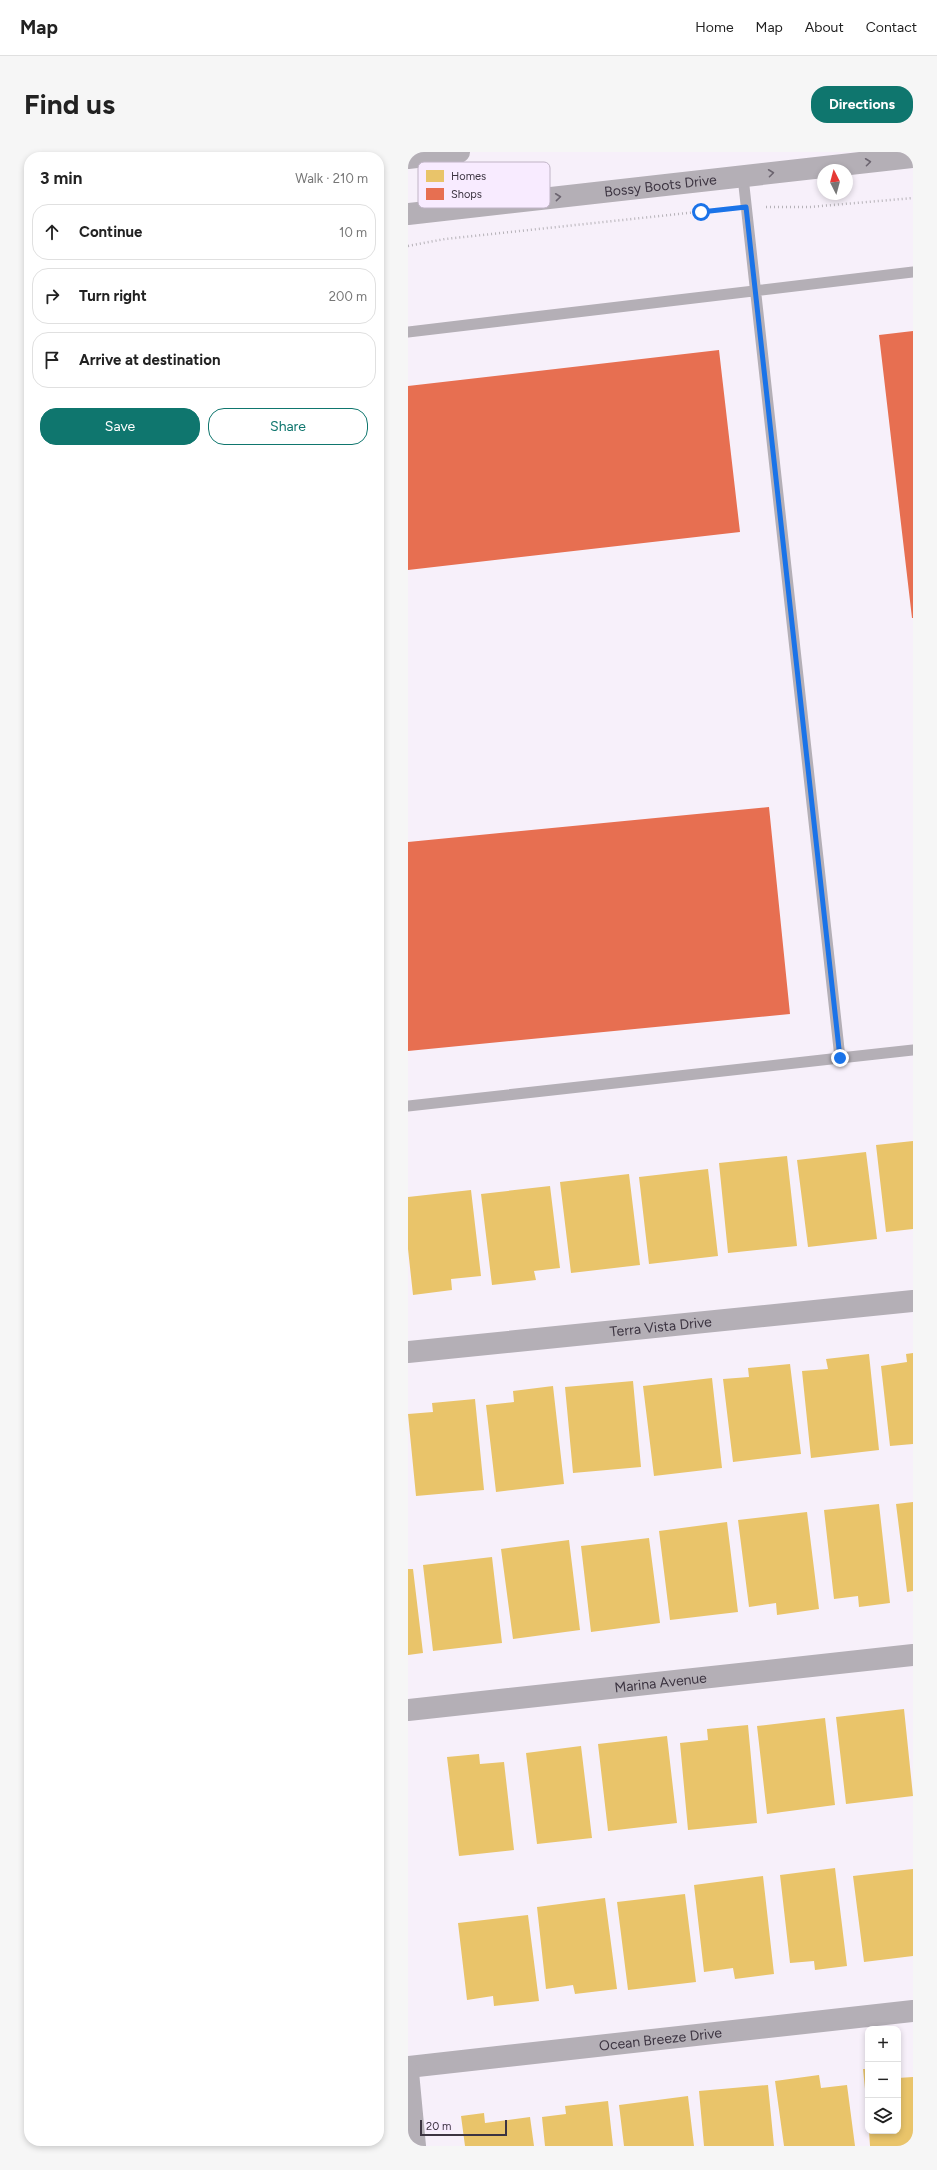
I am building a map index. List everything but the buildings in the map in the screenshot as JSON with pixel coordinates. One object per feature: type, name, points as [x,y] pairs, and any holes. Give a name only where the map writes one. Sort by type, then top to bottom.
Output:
[{"type":"street","points":[[408,158],[460,152]]},
{"type":"street","name":"Bossy Boots Drive","points":[[550,198],[913,157]]},
{"type":"street","name":"Bossy Boots Drive","points":[[408,214],[462,208]]},
{"type":"street","name":"Terra Vista Drive","points":[[408,1352],[913,1301]]},
{"type":"street","name":"Marina Avenue","points":[[408,1710],[913,1655]]},
{"type":"street","name":"Ocean Breeze Drive","points":[[408,2067],[913,2011]]},
{"type":"street","points":[[408,2072],[415,2146]]},
{"type":"lane","points":[[743,177],[840,1058]]},
{"type":"lane","points":[[408,332],[756,292],[913,272]]},
{"type":"lane","points":[[408,1106],[913,1050]]},
{"type":"path","points":[[408,246],[445,239],[746,207],[810,207],[913,198]]},
{"type":"route","points":[[701,212],[746,207],[840,1058]]}]
